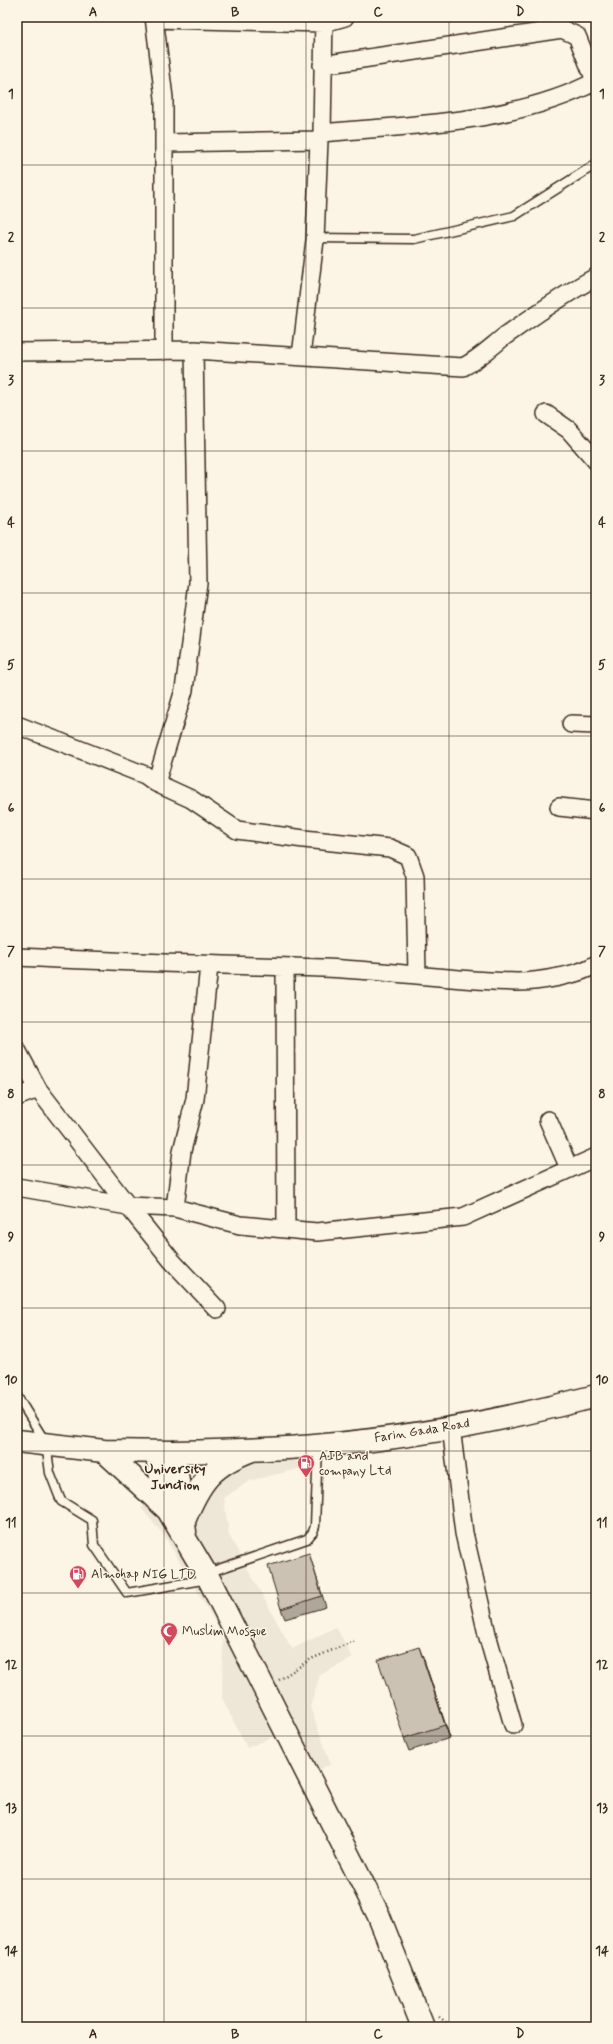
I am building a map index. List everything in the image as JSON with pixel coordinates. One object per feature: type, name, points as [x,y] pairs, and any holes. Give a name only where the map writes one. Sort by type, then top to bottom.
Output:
[{"type":"main road","name":"Farin Gada Road","points":[[17,1441],[46,1443],[104,1451],[165,1453],[318,1446],[451,1427],[556,1406],[596,1396]]},
{"type":"main road","points":[[179,1523],[206,1479],[216,1468],[232,1458],[252,1450]]},
{"type":"main road","points":[[104,1451],[179,1523]]},
{"type":"main road","points":[[165,1453],[179,1523],[266,1689],[378,1914],[423,2027]]},
{"type":"street","points":[[164,351],[166,143],[164,98],[154,18],[324,20],[345,17]]},
{"type":"street","points":[[301,356],[314,238],[320,137],[324,20]]},
{"type":"street","points":[[166,143],[320,137],[459,120],[537,105],[596,82],[577,36],[562,29],[322,65]]},
{"type":"street","points":[[17,352],[194,350],[463,367],[476,360],[498,342],[562,296],[596,277]]},
{"type":"street","points":[[156,783],[184,690],[198,583],[194,350]]},
{"type":"street","points":[[546,414],[568,430],[596,461]]},
{"type":"street","points":[[571,724],[596,725]]},
{"type":"street","points":[[17,725],[145,775],[156,783],[191,799],[237,830],[390,848],[408,856],[415,876],[417,975]]},
{"type":"street","points":[[559,807],[596,811]]},
{"type":"street","points":[[17,957],[209,966],[322,968],[519,982],[568,976],[590,968],[596,964]]},
{"type":"street","points":[[174,1208],[182,1152],[195,1099],[209,966]]},
{"type":"street","points":[[286,968],[286,1229]]},
{"type":"street","points":[[17,1050],[38,1089],[128,1206],[172,1261],[217,1309]]},
{"type":"street","points":[[17,1097],[38,1089]]},
{"type":"street","points":[[548,1120],[569,1168]]},
{"type":"street","points":[[17,1187],[128,1206],[174,1208],[240,1225],[317,1232],[463,1217],[596,1157]]},
{"type":"street","points":[[451,1427],[464,1533],[487,1634],[512,1725]]},
{"type":"lane","points":[[314,238],[414,239],[514,216],[596,164]]},
{"type":"lane","points":[[17,1396],[46,1443],[50,1473],[61,1501],[92,1520],[94,1545],[128,1593],[207,1576],[307,1539],[313,1532],[315,1526],[318,1446]]},
{"type":"path","points":[[266,1689],[311,1659],[354,1641]]},
{"type":"shaded area","points":[[304,1453],[306,1467],[249,1481],[224,1498],[229,1535],[292,1649],[336,1627],[353,1658],[320,1675],[310,1707],[331,1764],[300,1779],[279,1734],[247,1748],[222,1698],[223,1635],[165,1537],[141,1508],[245,1458]]},
{"type":"building","points":[[309,1553],[322,1596],[281,1609],[268,1566]]},
{"type":"building","points":[[419,1647],[445,1725],[404,1738],[378,1660]]},
{"type":"place","name":"AIB and company Ltd","points":[[306,1478]]},
{"type":"place","name":"Almohap NIG LTD","points":[[78,1589]]},
{"type":"place","name":"Muslim Mosque","points":[[169,1646]]},
{"type":"district","name":"University Junction","points":[[175,1478]]}]
